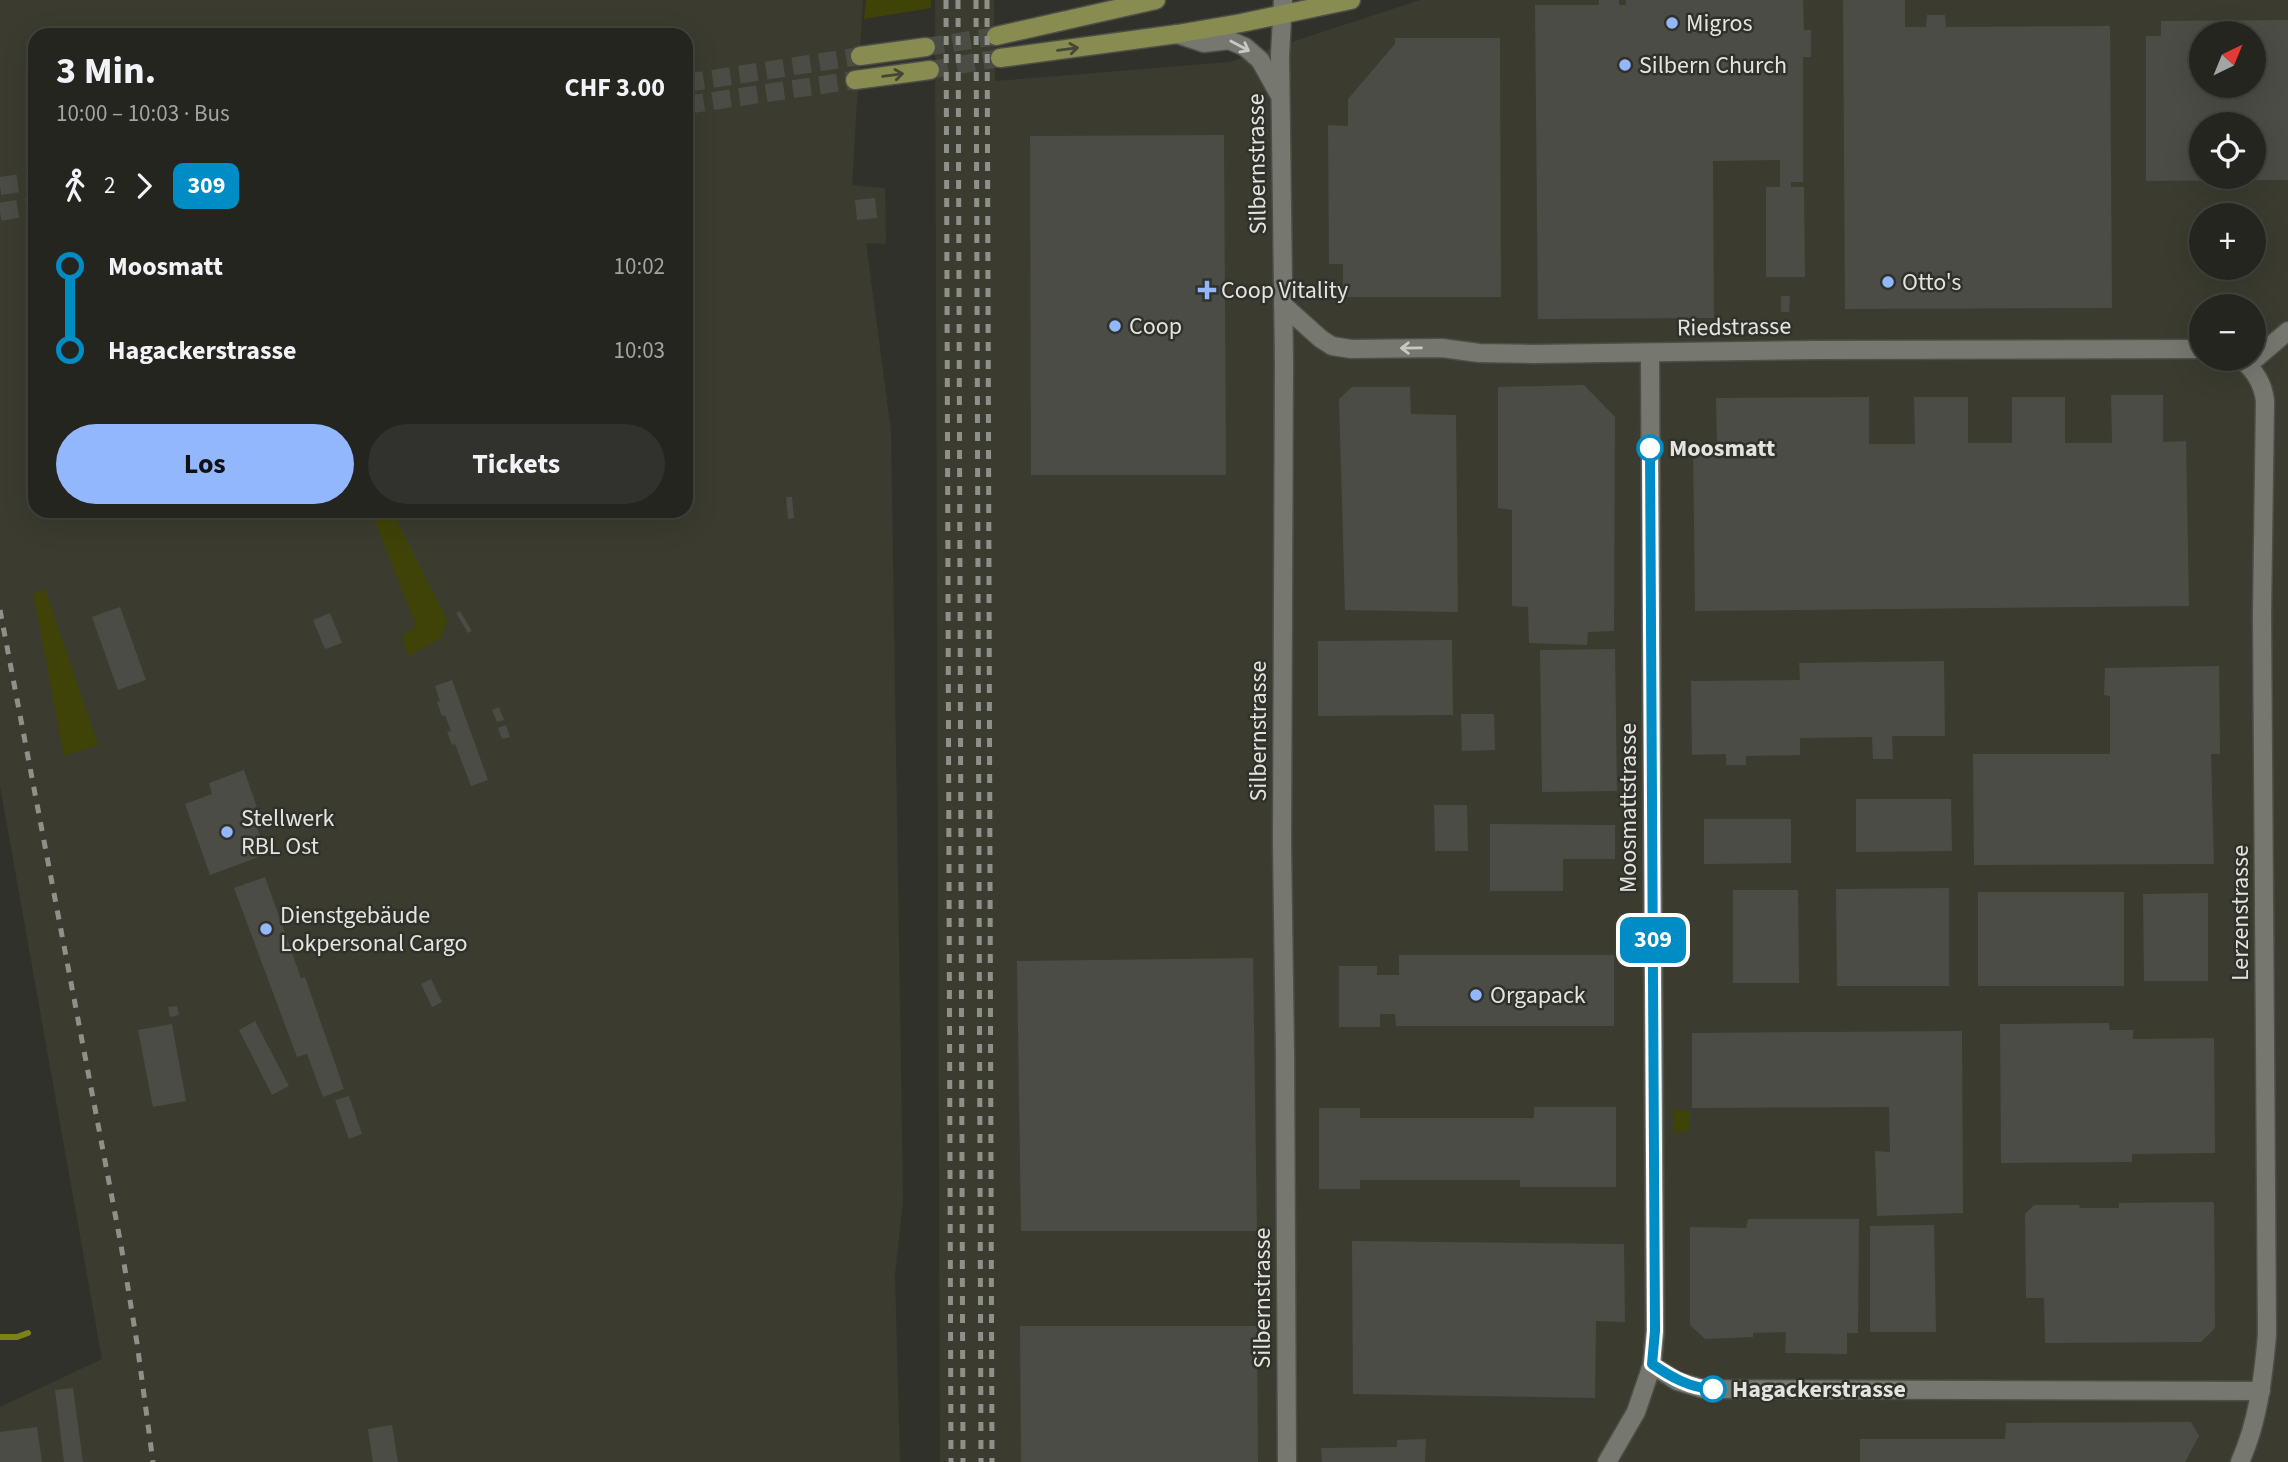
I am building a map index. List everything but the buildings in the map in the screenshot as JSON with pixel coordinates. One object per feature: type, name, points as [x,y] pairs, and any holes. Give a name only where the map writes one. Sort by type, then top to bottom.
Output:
[{"type":"main road","points":[[996,36],[1156,0]]},
{"type":"main road","points":[[1000,58],[1177,34],[1283,7],[1351,0]]},
{"type":"main road","points":[[860,56],[926,47]]},
{"type":"main road","points":[[855,80],[930,70]]},
{"type":"street","name":"Silbernstrasse","points":[[1283,7],[1280,56],[1283,305],[1282,843],[1287,1462]]},
{"type":"street","points":[[1177,34],[1204,43],[1229,40],[1245,47],[1260,60],[1280,96]]},
{"type":"street","name":"Riedstrasse","points":[[1283,305],[1321,339],[1332,346],[1351,349],[1442,348],[1479,353],[1650,354],[1816,350],[2189,349]]},
{"type":"street","points":[[2266,347],[2288,331]]},
{"type":"street","name":"Moosmattstrasse","points":[[1607,1462],[1636,1412],[1652,1364],[1655,1320],[1650,354]]},
{"type":"street","name":"Lerzenstrasse","points":[[2240,1462],[2250,1440],[2261,1391],[2267,1335],[2262,561],[2264,401],[2263,387],[2251,371]]},
{"type":"street","points":[[1652,1364],[1677,1381],[1704,1389],[2261,1391]]},
{"type":"shaded area","points":[[0,0],[863,0],[852,185],[885,188],[886,244],[866,243],[891,431],[903,1201],[895,1275],[900,1462],[0,1462],[0,1407],[102,1359],[0,786]]},
{"type":"shaded area","points":[[866,0],[931,0],[931,8],[864,19]]},
{"type":"shaded area","points":[[935,0],[994,0],[995,81],[1230,62],[1420,0],[2288,0],[2288,1462],[940,1462]]},
{"type":"shaded area","points":[[374,518],[396,518],[447,620],[441,638],[408,656],[402,636],[416,626]]},
{"type":"shaded area","points":[[45,589],[98,745],[64,756],[33,593]]},
{"type":"shaded area","points":[[1674,1110],[1690,1111],[1690,1127],[1685,1132],[1673,1133]]},
{"type":"waterway","points":[[0,1337],[17,1337],[28,1333]]},
{"type":"tunnel","points":[[926,47],[996,36]]},
{"type":"tunnel","points":[[693,82],[860,56]]},
{"type":"tunnel","points":[[930,70],[1000,58]]},
{"type":"tunnel","points":[[693,104],[855,80]]},
{"type":"tunnel","points":[[0,186],[28,182]]},
{"type":"tunnel","points":[[0,212],[28,207]]},
{"type":"railway","points":[[946,0],[951,1462]]},
{"type":"railway","points":[[958,0],[963,1462]]},
{"type":"railway","points":[[976,0],[981,1462]]},
{"type":"railway","points":[[987,0],[992,1462]]},
{"type":"railway","points":[[0,610],[121,1245],[153,1462]]},
{"type":"bus line","name":"309","points":[[1650,448],[1655,1331],[1652,1364],[1677,1381],[1713,1389]]},
{"type":"place","name":"Migros","points":[[1672,23]]},
{"type":"place","name":"Silbern Church","points":[[1625,65]]},
{"type":"place","name":"Otto's","points":[[1888,282]]},
{"type":"place","name":"Coop Vitality","points":[[1207,290]]},
{"type":"place","name":"Coop","points":[[1115,326]]},
{"type":"place","name":"Moosmatt","points":[[1650,448]]},
{"type":"place","name":"Stellwerk RBL Ost","points":[[227,832]]},
{"type":"place","name":"Dienstgebäude Lokpersonal Cargo","points":[[266,929]]},
{"type":"place","name":"Orgapack","points":[[1476,995]]},
{"type":"place","name":"Hagackerstrasse","points":[[1713,1389]]}]
